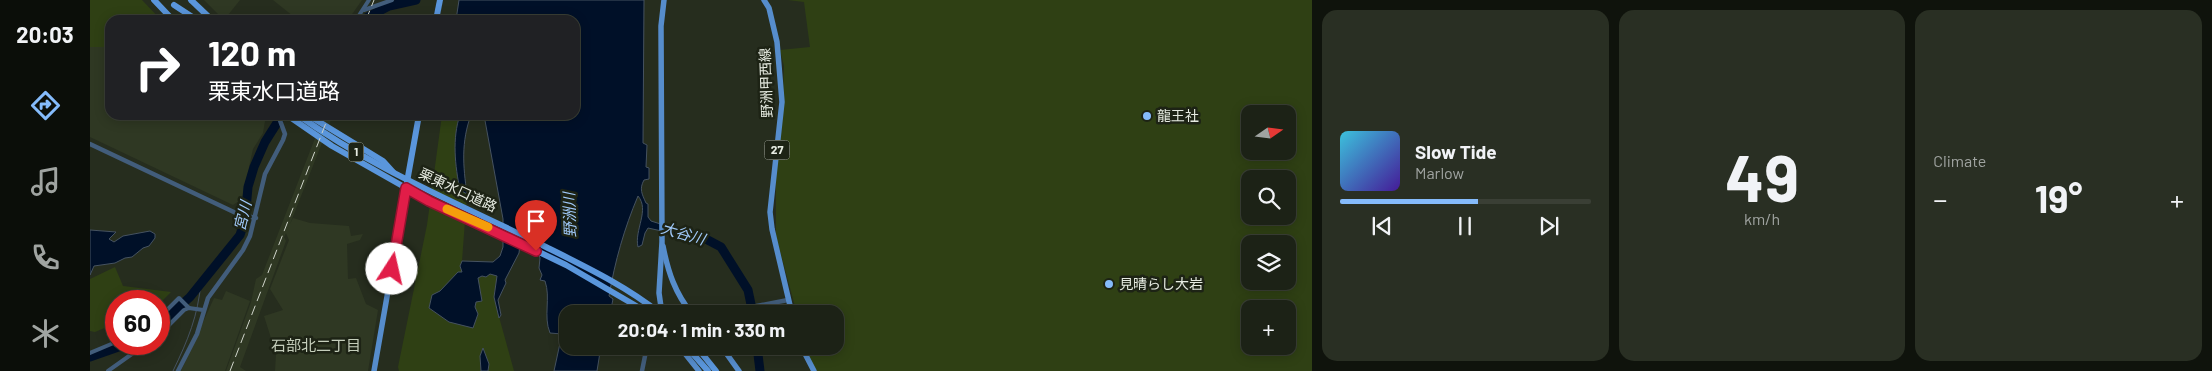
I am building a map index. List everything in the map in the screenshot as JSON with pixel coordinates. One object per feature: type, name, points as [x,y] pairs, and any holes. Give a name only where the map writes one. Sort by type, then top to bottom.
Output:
[{"type":"highway","points":[[154,0],[168,15]]},
{"type":"highway","points":[[190,0],[206,15]]},
{"type":"highway","points":[[437,15],[440,0]]},
{"type":"highway","points":[[172,2],[184,15]]},
{"type":"highway","points":[[172,2],[190,15]]},
{"type":"highway","name":"1","points":[[295,120],[354,159],[406,188]]},
{"type":"highway","name":"栗東水口道路","points":[[306,120],[376,164],[612,281],[648,305]]},
{"type":"highway","name":"1","points":[[316,120],[391,168],[406,188]]},
{"type":"highway","points":[[406,188],[418,120]]},
{"type":"highway","name":"栗東水口道路","points":[[406,188],[566,265],[635,305]]},
{"type":"highway","points":[[694,355],[708,371]]},
{"type":"highway","points":[[703,355],[716,371]]},
{"type":"main road","points":[[660,305],[662,242],[661,26],[664,0]]},
{"type":"main road","name":"野洲甲西線","points":[[764,0],[771,15],[777,42],[782,102],[770,212],[772,229],[789,305]]},
{"type":"main road","points":[[374,371],[406,188]]},
{"type":"main road","points":[[662,242],[672,283],[684,305]]},
{"type":"main road","points":[[686,355],[699,371]]},
{"type":"main road","points":[[727,355],[739,371]]},
{"type":"main road","points":[[806,355],[814,371]]},
{"type":"street","points":[[360,15],[369,0]]},
{"type":"street","points":[[364,10],[392,0]]},
{"type":"street","points":[[178,371],[197,334],[203,310],[214,289],[243,250],[254,218],[265,174],[284,140],[280,120]]},
{"type":"street","points":[[90,144],[238,214],[254,218]]},
{"type":"street","points":[[170,307],[179,298],[187,307],[203,310]]},
{"type":"street","points":[[762,305],[788,300]]},
{"type":"street","points":[[170,324],[187,307]]},
{"type":"street","points":[[90,353],[105,347]]},
{"type":"street","points":[[108,371],[126,355]]},
{"type":"street","points":[[642,371],[646,355]]},
{"type":"shaded area","points":[[204,0],[240,0],[228,15],[219,15]]},
{"type":"shaded area","points":[[273,0],[362,0],[352,15],[292,15]]},
{"type":"shaded area","points":[[105,42],[105,120],[265,120],[263,133],[253,149],[242,199],[233,205],[90,137],[90,44]]},
{"type":"shaded area","points":[[322,120],[331,120],[290,224],[293,218],[310,223],[349,226],[351,236],[363,234],[360,240],[347,244],[348,279],[356,278],[366,304],[378,310],[368,371],[275,371],[276,354],[264,316],[283,310],[270,289],[289,240],[286,233],[284,237],[286,241],[240,367],[246,371],[226,371],[251,302],[256,279],[262,275]]},
{"type":"shaded area","points":[[226,291],[250,301],[225,371],[181,371],[214,298],[222,300]]},
{"type":"green space","points":[[90,0],[142,0],[156,15],[105,15],[105,47],[90,47]]},
{"type":"green space","points":[[788,0],[1312,0],[1312,371],[817,371],[806,355],[844,355],[844,305],[795,305],[776,236],[776,167],[782,125],[784,66],[780,50],[810,47],[804,2]]},
{"type":"green space","points":[[441,120],[458,120],[455,142],[457,171],[460,189],[467,194],[462,261],[460,266],[462,272],[437,293],[429,308],[449,322],[473,327],[476,301],[482,301],[478,278],[490,274],[497,275],[494,297],[514,371],[488,371],[489,364],[483,348],[480,356],[481,371],[399,371],[398,367],[427,225]]},
{"type":"green space","points":[[115,267],[123,286],[155,290],[105,290],[105,328],[95,332],[90,331],[90,279]]},
{"type":"water","name":"野洲川","points":[[459,0],[644,0],[643,143],[647,145],[646,167],[649,168],[649,179],[644,180],[642,192],[648,204],[648,217],[651,221],[686,232],[685,235],[648,228],[642,245],[638,247],[637,241],[642,207],[638,196],[620,245],[609,296],[613,299],[612,305],[559,305],[559,334],[550,333],[547,320],[547,287],[545,281],[540,280],[542,275],[539,268],[540,258],[527,218],[522,227],[519,253],[505,280],[506,283],[498,300],[501,315],[499,318],[494,297],[497,276],[490,274],[486,277],[478,278],[482,301],[476,302],[475,307],[478,314],[473,328],[449,322],[429,308],[432,295],[440,291],[458,272],[462,272],[460,266],[462,261],[493,262],[500,256],[503,247],[503,219],[485,120],[580,120],[580,15],[457,15]]},
{"type":"water","points":[[458,120],[470,120],[464,144],[467,194],[460,190],[457,171],[455,143]]},
{"type":"water","points":[[90,230],[116,232],[109,239],[114,242],[123,236],[150,231],[155,234],[155,238],[149,246],[143,248],[132,257],[115,263],[94,266],[90,275]]},
{"type":"water","points":[[483,348],[489,364],[488,371],[481,371],[480,356]]},
{"type":"water","points":[[559,348],[559,355],[600,355],[597,371],[554,371]]},
{"type":"waterway","name":"宮川","points":[[372,15],[389,6],[416,0]]},
{"type":"waterway","name":"宮川","points":[[170,315],[190,297],[240,235],[245,220],[248,187],[254,167],[265,142],[279,120]]},
{"type":"waterway","name":"大谷川","points":[[676,231],[704,238],[721,247],[748,290],[751,305]]},
{"type":"waterway","points":[[173,371],[192,328],[201,282]]},
{"type":"waterway","name":"宮川","points":[[90,357],[105,352]]},
{"type":"waterway","name":"大谷川","points":[[758,355],[760,371]]},
{"type":"railway","points":[[368,15],[374,0]]},
{"type":"railway","points":[[230,371],[327,120]]},
{"type":"slow traffic","points":[[447,209],[488,227]]},
{"type":"place","name":"龍王社","points":[[1147,116]]},
{"type":"place","name":"見晴らし大岩","points":[[1109,284]]},
{"type":"district","name":"石部北二丁目","points":[[316,346]]},
{"type":"route","points":[[392,269],[406,188],[429,201],[536,251]]}]
